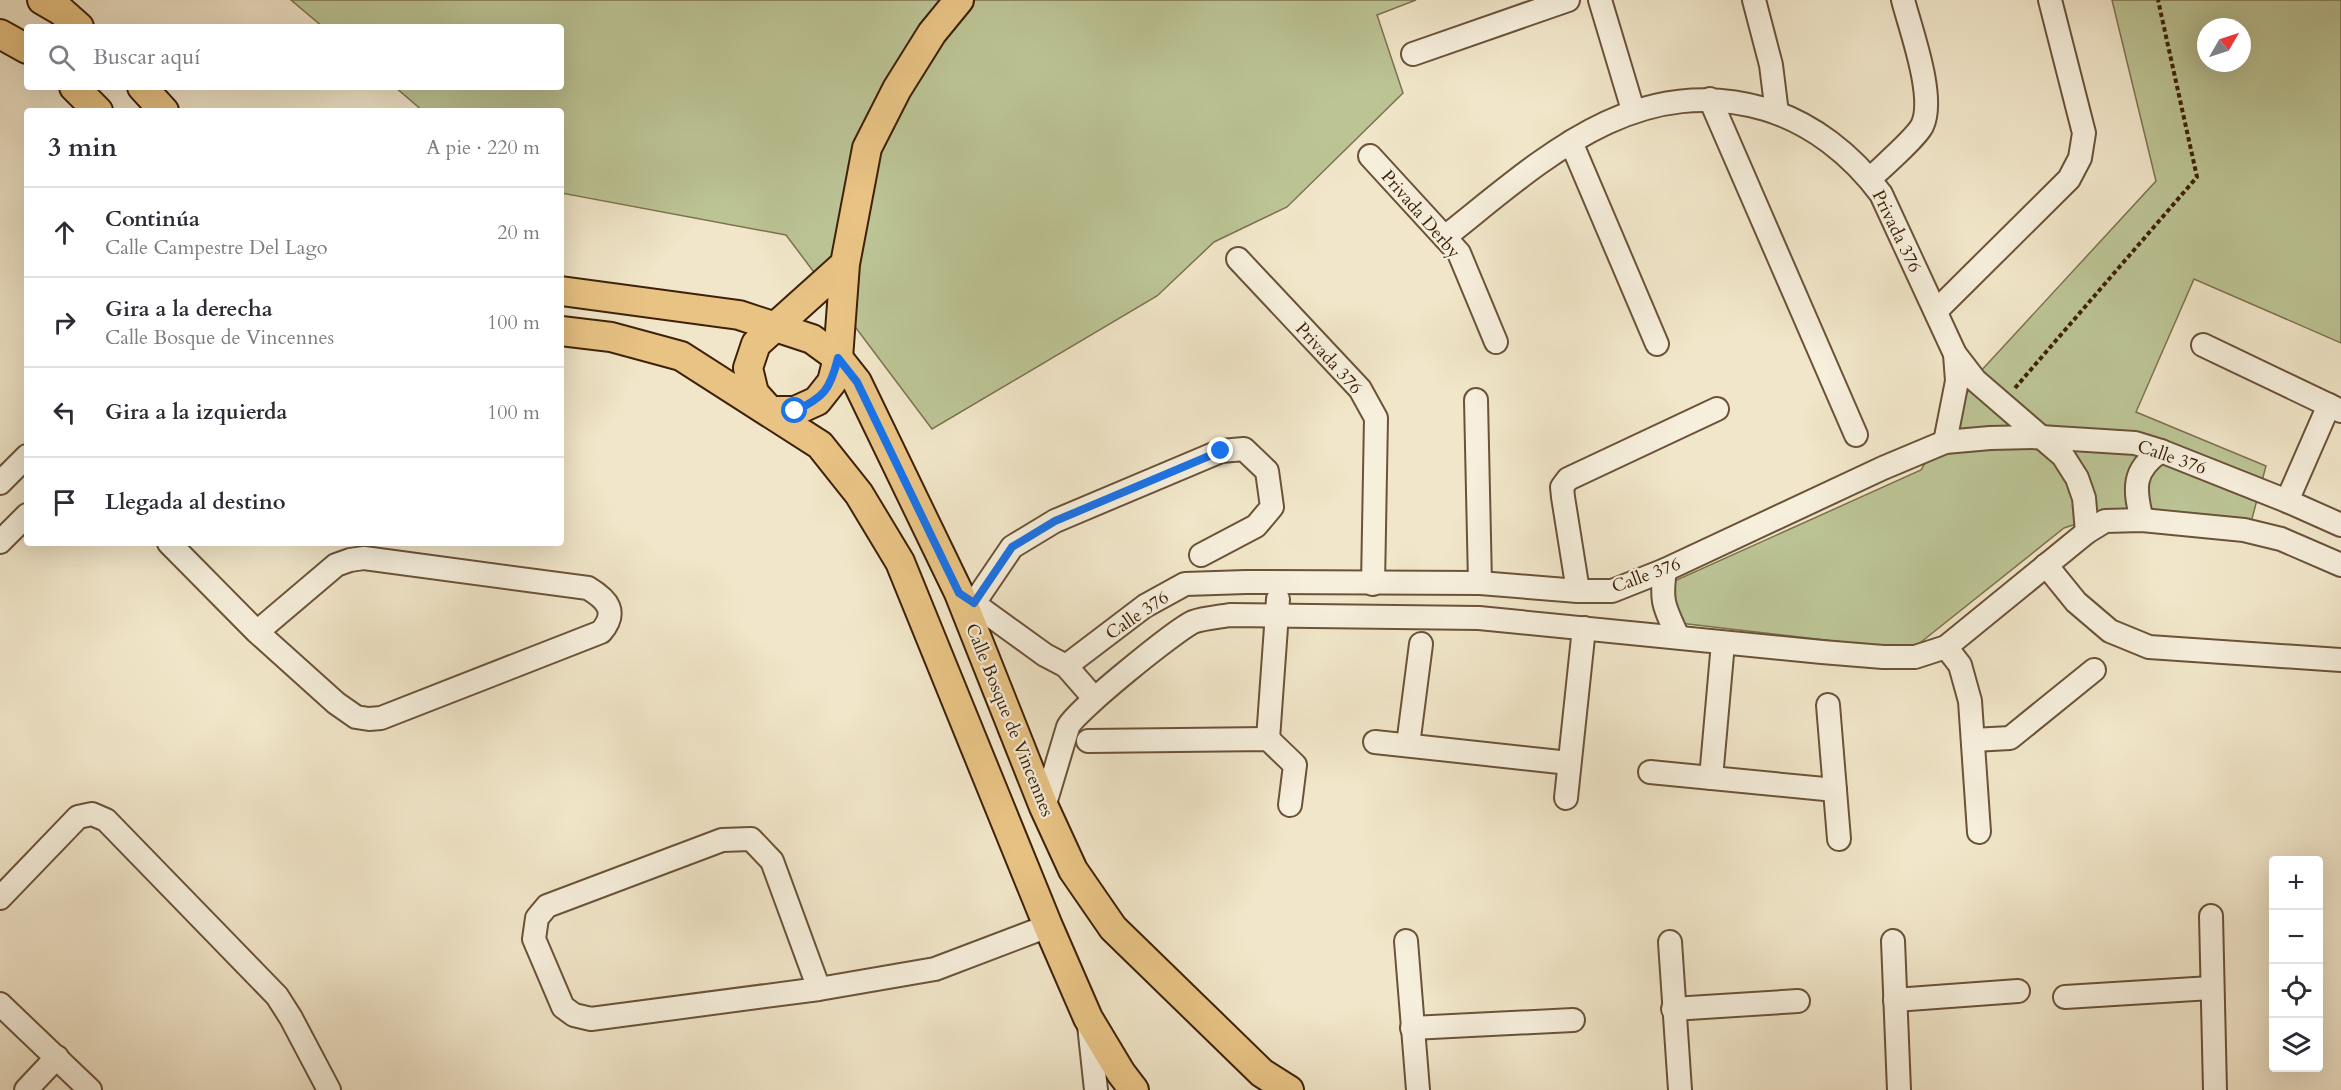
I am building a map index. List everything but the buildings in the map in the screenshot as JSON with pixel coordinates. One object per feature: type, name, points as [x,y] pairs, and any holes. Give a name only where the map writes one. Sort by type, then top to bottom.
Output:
[{"type":"main road","points":[[42,0],[61,11],[75,24]]},
{"type":"main road","points":[[845,264],[756,344],[748,368],[754,393],[770,411],[795,411],[817,401],[832,382],[838,358],[845,264],[867,148],[897,89],[932,33],[959,0]]},
{"type":"main road","points":[[0,34],[24,47]]},
{"type":"main road","points":[[77,90],[95,108]]},
{"type":"main road","points":[[145,90],[161,108]]},
{"type":"main road","name":"Calle Bosque de Vincennes","points":[[564,291],[739,315],[812,339],[838,358],[857,382],[967,598],[1044,807],[1073,870],[1113,928],[1262,1073],[1289,1090]]},
{"type":"main road","points":[[564,331],[611,337],[681,356],[820,445],[859,494],[900,562],[1048,926],[1088,1018],[1121,1073],[1134,1090]]},
{"type":"street","points":[[1413,54],[1568,0]]},
{"type":"street","points":[[1600,0],[1633,110]]},
{"type":"street","points":[[1754,0],[1771,65],[1777,113]]},
{"type":"street","points":[[1870,179],[1921,128],[1928,111],[1927,93],[1903,0]]},
{"type":"street","points":[[1936,311],[2069,179],[2080,158],[2084,133],[2050,0]]},
{"type":"street","points":[[1710,99],[1856,435]]},
{"type":"street","name":"Privada 376","points":[[1445,237],[1517,179],[1570,142],[1633,110],[1660,103],[1710,99],[1738,101],[1777,113],[1805,125],[1836,146],[1870,179],[1881,194],[1955,354]]},
{"type":"street","points":[[1570,142],[1657,344]]},
{"type":"street","name":"Privada Derby","points":[[1370,156],[1459,253],[1496,342]]},
{"type":"street","name":"Privada 376","points":[[1238,259],[1360,389],[1376,418],[1373,584]]},
{"type":"street","points":[[2203,345],[2335,408],[2288,501]]},
{"type":"street","points":[[1955,354],[1975,380],[2063,456],[2077,478],[2084,498],[2087,532]]},
{"type":"street","points":[[1945,442],[1957,381],[1955,354]]},
{"type":"street","points":[[1476,400],[1480,583]]},
{"type":"street","points":[[1578,591],[1562,487],[1568,479],[1717,409]]},
{"type":"street","name":"Calle 376","points":[[1066,666],[1145,606],[1185,584],[1480,583],[1578,591],[1612,591],[1665,570],[1883,468],[1945,442],[2040,437],[2135,443],[2288,501],[2341,525]]},
{"type":"street","points":[[1094,698],[1066,666],[1045,655],[967,598],[1012,547],[1055,521],[1221,451],[1244,449],[1267,471],[1272,507],[1256,526],[1201,555]]},
{"type":"street","points":[[2142,520],[2137,499],[2139,475],[2145,461],[2161,451]]},
{"type":"street","points":[[0,483],[24,459]]},
{"type":"street","points":[[0,542],[24,518]]},
{"type":"street","points":[[1044,807],[1070,722],[1094,698],[1193,622],[1230,615],[1479,618],[1723,643],[1883,657],[1915,657],[1946,647],[2046,564],[2105,521],[2142,520],[2253,532],[2281,539],[2341,566]]},
{"type":"street","points":[[172,546],[257,632],[336,703],[356,717],[369,719],[381,718],[601,632],[610,622],[610,608],[601,596],[588,588],[364,558],[336,565],[257,632]]},
{"type":"street","points":[[2046,564],[2076,602],[2110,631],[2149,646],[2341,660]]},
{"type":"street","points":[[1665,570],[1662,594],[1664,607],[1678,637]]},
{"type":"street","points":[[1268,739],[1279,582]]},
{"type":"street","points":[[1566,798],[1584,628]]},
{"type":"street","points":[[1711,778],[1723,643]]},
{"type":"street","points":[[1408,745],[1421,644]]},
{"type":"street","points":[[1946,647],[1960,665],[1970,701],[1979,832]]},
{"type":"street","points":[[1973,740],[2010,738],[2094,670]]},
{"type":"street","points":[[1828,705],[1839,839]]},
{"type":"street","points":[[1088,741],[1268,739],[1294,765],[1290,805]]},
{"type":"street","points":[[1375,742],[1569,763]]},
{"type":"street","points":[[1650,772],[1835,790]]},
{"type":"street","points":[[0,898],[78,817],[92,814],[106,820],[277,996],[329,1090]]},
{"type":"street","points":[[819,989],[772,861],[751,839],[722,840],[547,906],[537,918],[534,939],[563,1006],[574,1016],[591,1019],[819,989],[935,969],[1048,926]]},
{"type":"street","points":[[2211,916],[2215,1090]]},
{"type":"street","points":[[1406,941],[1418,1090]]},
{"type":"street","points":[[1893,941],[1899,1090]]},
{"type":"street","points":[[1670,942],[1680,1090]]},
{"type":"street","points":[[2066,997],[2211,988]]},
{"type":"street","points":[[1895,1000],[2018,991]]},
{"type":"street","points":[[1673,1009],[1798,1001]]},
{"type":"street","points":[[0,1004],[90,1090]]},
{"type":"street","points":[[1088,1018],[1096,1090]]},
{"type":"street","points":[[1412,1028],[1573,1020]]},
{"type":"street","points":[[26,1090],[57,1057]]},
{"type":"path","points":[[2001,404],[2197,177],[2158,0]]},
{"type":"green space","points":[[291,0],[1416,0],[1377,15],[1403,93],[1287,207],[1214,242],[1157,296],[932,429],[786,235],[564,194],[564,108],[420,108],[398,90],[564,90],[564,24],[319,24]]},
{"type":"green space","points":[[2112,0],[2341,0],[2341,343],[2194,279],[2136,412],[2266,466],[2249,530],[2113,512],[2064,528],[1911,650],[1671,622],[1670,583],[1921,470],[1979,373],[2156,181]]},
{"type":"route","points":[[795,411],[817,401],[832,382],[838,358],[857,382],[959,593],[974,603],[1012,547],[1055,521],[1221,451]]}]
